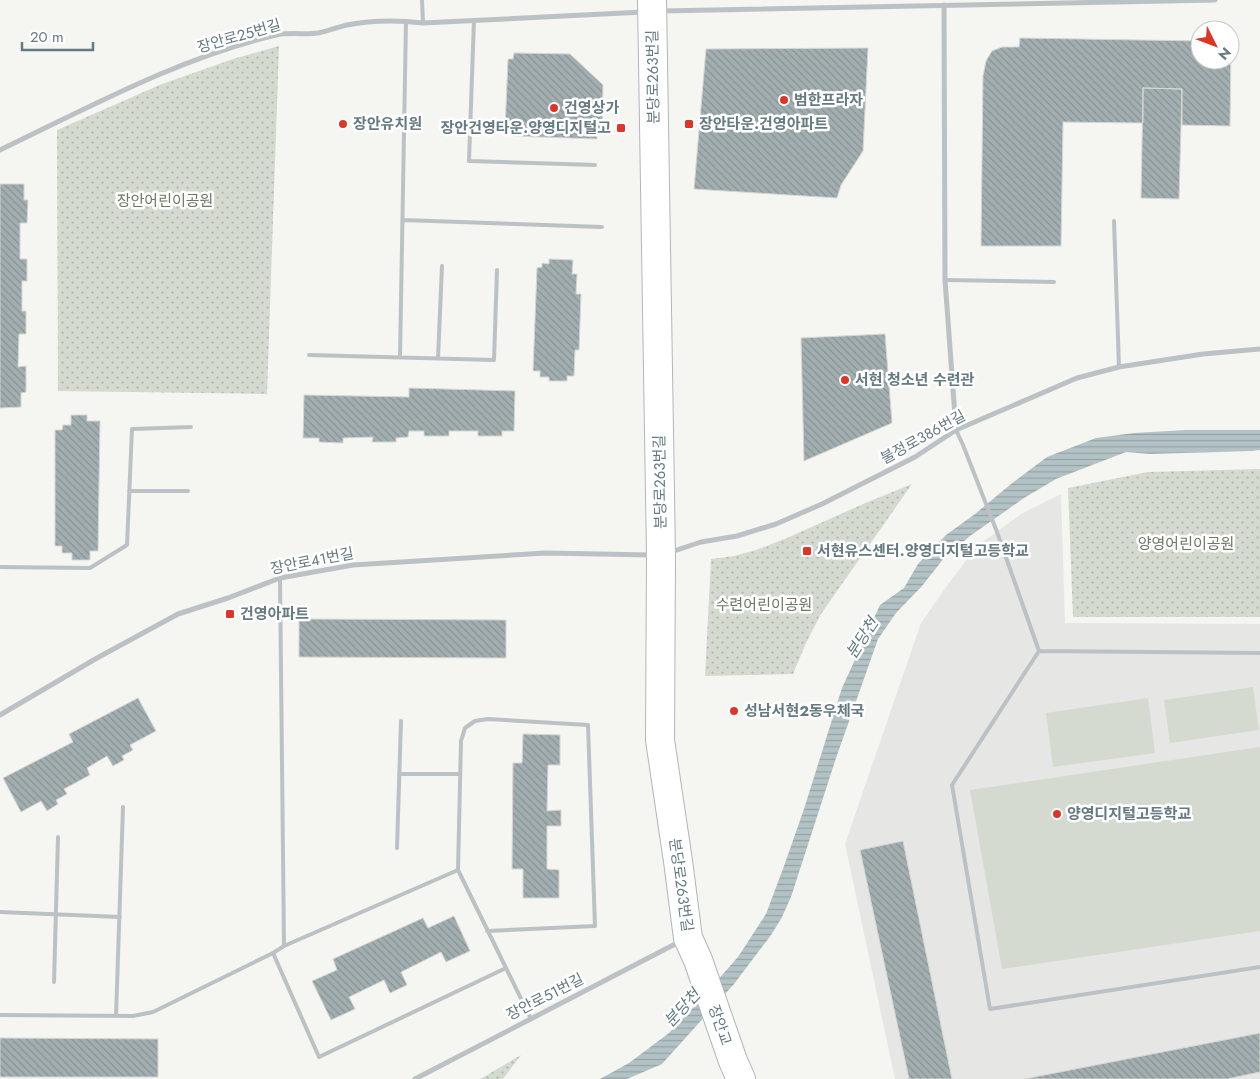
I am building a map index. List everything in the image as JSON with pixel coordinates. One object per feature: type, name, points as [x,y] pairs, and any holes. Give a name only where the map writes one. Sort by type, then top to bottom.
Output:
[{"type":"street","name":"장안로25번길","points":[[0,150],[124,91],[188,64],[279,35],[317,33],[348,24],[474,20],[652,6],[944,5],[1215,0]]},
{"type":"street","points":[[944,5],[945,280],[956,430]]},
{"type":"street","name":"분당로263번길","points":[[652,6],[661,555],[660,740],[693,949]]},
{"type":"street","name":"불정로386번길","points":[[661,555],[701,542],[737,536],[776,524],[822,504],[915,457],[956,430],[1077,378],[1119,367],[1203,354],[1260,349]]},
{"type":"street","name":"장안로41번길","points":[[0,715],[97,658],[178,614],[228,598],[280,578],[352,564],[535,553],[661,555]]},
{"type":"street","name":"장안로51번길","points":[[415,1079],[531,1019],[693,949]]},
{"type":"street","name":"장안교","points":[[693,949],[737,1070]]},
{"type":"lane","points":[[422,0],[423,23]]},
{"type":"lane","points":[[474,20],[468,161],[595,165]]},
{"type":"lane","points":[[400,357],[406,21]]},
{"type":"lane","points":[[403,220],[602,227]]},
{"type":"lane","points":[[1114,221],[1119,367]]},
{"type":"lane","points":[[438,358],[442,266]]},
{"type":"lane","points":[[309,355],[494,360],[497,270]]},
{"type":"lane","points":[[945,280],[1054,282]]},
{"type":"lane","points":[[0,567],[90,568],[127,545],[132,429],[191,427]]},
{"type":"lane","points":[[956,430],[998,532],[1039,652]]},
{"type":"lane","points":[[129,491],[188,491]]},
{"type":"lane","points":[[280,578],[284,946]]},
{"type":"lane","points":[[1039,652],[1260,653]]},
{"type":"lane","points":[[1039,652],[952,785],[990,1009],[1260,967]]},
{"type":"lane","points":[[487,931],[595,926],[588,725],[488,719],[475,721],[465,728],[461,741],[458,870],[487,931],[531,1019]]},
{"type":"lane","points":[[397,848],[401,721]]},
{"type":"lane","points":[[399,774],[460,774]]},
{"type":"lane","points":[[116,1016],[123,807]]},
{"type":"lane","points":[[54,982],[58,837]]},
{"type":"lane","points":[[0,1015],[133,1016],[153,1012],[284,946],[458,870]]},
{"type":"lane","points":[[0,912],[120,917]]},
{"type":"lane","points":[[273,953],[319,1057],[506,968]]},
{"type":"shaded area","points":[[1186,430],[1260,430],[1260,450],[1150,454],[1126,452],[1056,479],[1024,498],[970,536],[944,558],[922,586],[896,613],[878,639],[836,758],[791,897],[771,935],[734,984],[662,1064],[627,1079],[600,1079],[629,1063],[669,1033],[738,957],[766,914],[804,809],[842,688],[880,605],[904,588],[918,564],[946,535],[1047,457],[1096,438],[1134,433]]},
{"type":"shaded area","name":"양영디지털고등학교","points":[[1061,494],[1065,623],[1260,624],[1260,1079],[895,1079],[845,844],[921,623],[977,546],[1021,514]]},
{"type":"green space","name":"장안어린이공원","points":[[279,46],[267,394],[58,391],[57,130],[162,84],[233,59]]},
{"type":"green space","name":"양영어린이공원","points":[[1260,469],[1260,617],[1073,617],[1068,488],[1148,472]]},
{"type":"green space","name":"수련어린이공원","points":[[912,484],[821,614],[793,674],[705,676],[711,559],[734,556],[756,550]]},
{"type":"green space","points":[[1253,687],[1259,730],[1170,743],[1164,700]]},
{"type":"green space","points":[[1148,698],[1155,753],[1053,767],[1046,713]]},
{"type":"green space","points":[[1260,747],[1260,931],[1002,969],[970,790]]},
{"type":"green space","points":[[521,1055],[503,1079],[480,1079]]},
{"type":"building","points":[[1020,38],[1190,41],[1190,70],[1231,70],[1230,126],[1182,125],[1182,89],[1143,88],[1143,123],[1063,122],[1061,246],[981,246],[983,76],[986,61],[992,51],[1002,47],[1019,47]]},
{"type":"building","name":"범한프라자","points":[[868,48],[863,151],[841,185],[837,198],[694,189],[706,49]]},
{"type":"building","name":"건영상가","points":[[514,53],[570,54],[603,85],[602,131],[597,131],[597,139],[513,136],[513,131],[505,130],[508,59],[513,59]]},
{"type":"building","points":[[1143,88],[1182,89],[1179,199],[1141,198]]},
{"type":"building","points":[[0,184],[24,184],[24,200],[28,200],[27,223],[20,223],[20,259],[27,259],[27,281],[22,281],[22,311],[26,311],[26,334],[19,334],[18,367],[26,366],[26,392],[21,393],[21,407],[0,408]]},
{"type":"building","points":[[549,259],[573,260],[572,274],[577,274],[576,294],[581,294],[579,350],[575,350],[574,376],[567,376],[567,381],[549,381],[549,377],[540,377],[540,371],[533,371],[537,268],[542,267],[542,263],[549,264]]},
{"type":"building","name":"서현 청소년 수련관","points":[[885,334],[892,423],[804,461],[801,338]]},
{"type":"building","points":[[409,388],[515,391],[514,431],[502,431],[502,436],[478,436],[478,431],[449,431],[449,436],[424,436],[424,431],[409,431],[408,437],[396,438],[396,442],[372,442],[373,437],[343,438],[343,443],[319,442],[319,438],[303,438],[304,395],[409,397]]},
{"type":"building","points":[[71,415],[87,415],[87,421],[100,421],[98,551],[90,551],[90,560],[72,560],[72,553],[62,553],[62,546],[55,546],[55,430],[62,430],[63,425],[71,425]]},
{"type":"building","points":[[299,619],[506,620],[506,658],[299,657]]},
{"type":"building","points":[[138,698],[156,731],[130,745],[133,750],[122,756],[124,760],[113,766],[107,756],[87,768],[90,775],[64,789],[67,794],[56,800],[58,804],[47,811],[41,801],[21,812],[3,778],[73,742],[69,734]]},
{"type":"building","points":[[523,734],[560,735],[560,765],[548,765],[547,811],[561,810],[561,826],[547,826],[547,869],[559,870],[559,898],[523,898],[523,869],[512,869],[513,763],[522,763]]},
{"type":"building","points":[[903,841],[952,1079],[909,1079],[860,850]]},
{"type":"building","points":[[454,916],[470,951],[446,962],[441,952],[401,972],[407,985],[390,993],[384,980],[349,997],[355,1009],[331,1020],[312,981],[337,970],[333,959],[423,918],[428,928]]},
{"type":"building","points":[[1260,1033],[1260,1072],[1227,1079],[1024,1079]]},
{"type":"building","points":[[0,1038],[158,1039],[158,1077],[0,1077]]},
{"type":"place","name":"범한프라자","points":[[784,100]]},
{"type":"place","name":"건영상가","points":[[554,108]]},
{"type":"place","name":"장안유치원","points":[[343,124]]},
{"type":"place","name":"장안타운.건영아파트","points":[[689,124]]},
{"type":"place","name":"장안건영타운.양영디지털고","points":[[621,128]]},
{"type":"place","name":"서현 청소년 수련관","points":[[845,380]]},
{"type":"place","name":"서현유스센터.양영디지털고등학교","points":[[807,551]]},
{"type":"place","name":"건영아파트","points":[[230,614]]},
{"type":"place","name":"성남서현2동우체국","points":[[734,711]]},
{"type":"place","name":"양영디지털고등학교","points":[[1057,814]]},
{"type":"water label","name":"분당천","points":[[862,638]]},
{"type":"water label","name":"분당천","points":[[682,1008]]}]
